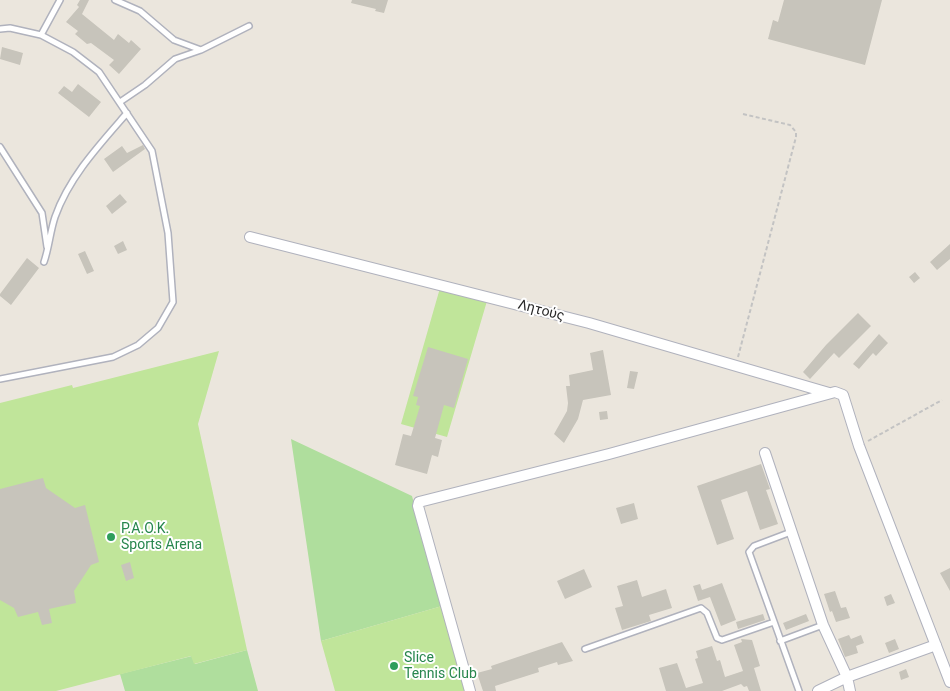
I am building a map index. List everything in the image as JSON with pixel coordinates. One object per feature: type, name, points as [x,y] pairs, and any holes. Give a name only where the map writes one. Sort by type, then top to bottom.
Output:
[{"type":"street","name":"Λητούς","points":[[250,237],[589,323],[830,394],[838,392],[843,395],[859,446]]},
{"type":"street","points":[[470,691],[418,506],[419,502],[609,454],[830,394]]},
{"type":"street","points":[[859,446],[950,682]]},
{"type":"street","points":[[765,453],[823,625],[847,677],[850,691]]},
{"type":"street","points":[[818,691],[847,677],[936,646]]},
{"type":"lane","points":[[41,35],[60,0]]},
{"type":"lane","points":[[115,0],[140,11],[174,40],[201,50]]},
{"type":"lane","points":[[120,102],[145,86],[176,60],[249,26]]},
{"type":"lane","points":[[0,29],[10,28],[41,35],[73,52],[99,72],[152,150],[168,233],[174,302],[158,328],[138,345],[113,357],[0,379]]},
{"type":"lane","points":[[44,262],[48,253],[55,218],[67,192],[84,165],[127,113]]},
{"type":"lane","points":[[0,147],[42,213],[48,253]]},
{"type":"lane","points":[[792,532],[754,546],[749,552],[798,691]]},
{"type":"lane","points":[[585,650],[698,608],[706,610],[716,636],[722,640],[774,622]]},
{"type":"lane","points":[[780,641],[823,625]]},
{"type":"path","points":[[736,366],[796,137],[796,132],[790,126],[743,114]]},
{"type":"path","points":[[859,446],[942,400]]},
{"type":"green space","points":[[440,288],[487,301],[447,437],[401,424]]},
{"type":"green space","name":"P.A.O.K. Sports Arena","points":[[219,351],[198,424],[247,650],[194,664],[191,656],[56,691],[0,691],[0,403],[72,385],[73,388]]},
{"type":"green space","points":[[291,439],[412,496],[442,606],[321,641]]},
{"type":"green space","name":"Slice Tennis Club","points":[[442,606],[467,691],[335,691],[321,641]]},
{"type":"green space","points":[[247,650],[258,691],[125,691],[120,674],[192,656],[195,664]]},
{"type":"building","points":[[80,0],[89,0],[82,14],[114,40],[118,34],[129,43],[131,40],[141,49],[119,74],[109,65],[114,60],[91,43],[87,44],[75,34],[78,31],[66,22],[79,7],[77,5]]},
{"type":"building","points":[[352,0],[388,0],[384,13],[375,11],[376,9],[351,3]]},
{"type":"building","points":[[784,0],[882,0],[865,65],[768,39],[773,20],[778,22]]},
{"type":"building","points":[[2,47],[23,53],[20,65],[0,59]]},
{"type":"building","points":[[78,84],[101,102],[89,117],[58,93],[64,86],[72,92]]},
{"type":"building","points":[[143,145],[145,149],[113,172],[104,159],[122,146],[127,153]]},
{"type":"building","points":[[120,194],[127,202],[112,214],[106,206]]},
{"type":"building","points":[[123,241],[127,250],[118,254],[114,246]]},
{"type":"building","points":[[950,244],[950,259],[937,270],[930,262]]},
{"type":"building","points":[[85,251],[94,271],[87,274],[78,254]]},
{"type":"building","points":[[27,258],[39,268],[11,305],[0,294]]},
{"type":"building","points":[[915,272],[920,278],[914,283],[909,277]]},
{"type":"building","points":[[858,313],[871,326],[839,358],[834,353],[810,379],[803,372],[826,345]]},
{"type":"building","points":[[879,334],[888,343],[876,356],[873,353],[859,369],[853,364]]},
{"type":"building","points":[[428,347],[468,359],[454,408],[444,405],[435,438],[442,440],[438,457],[432,455],[427,474],[395,465],[403,434],[411,436],[420,406],[416,405],[418,397],[413,396]]},
{"type":"building","points":[[603,350],[611,395],[583,400],[578,419],[564,443],[554,434],[567,411],[566,386],[570,386],[569,375],[593,370],[590,353]]},
{"type":"building","points":[[630,371],[638,372],[634,389],[627,388]]},
{"type":"building","points":[[607,411],[608,419],[600,420],[599,412]]},
{"type":"building","points":[[761,464],[770,489],[766,490],[778,524],[760,530],[747,491],[721,500],[734,539],[717,545],[697,486]]},
{"type":"building","points":[[43,478],[46,488],[75,508],[85,505],[99,562],[91,565],[74,591],[76,603],[49,609],[52,623],[42,625],[38,612],[18,617],[14,608],[0,600],[0,489]]},
{"type":"building","points":[[634,503],[638,519],[621,524],[616,508]]},
{"type":"building","points":[[130,562],[134,578],[126,581],[121,565]]},
{"type":"building","points":[[950,568],[950,591],[940,573]]},
{"type":"building","points":[[584,569],[592,587],[565,599],[557,581]]},
{"type":"building","points":[[637,580],[642,597],[666,589],[672,608],[649,615],[651,621],[622,630],[615,608],[623,606],[617,586]]},
{"type":"building","points":[[722,583],[736,620],[721,626],[710,597],[698,601],[693,586],[700,584],[702,590]]},
{"type":"building","points":[[835,591],[841,608],[846,607],[850,618],[836,622],[832,611],[830,612],[824,594]]},
{"type":"building","points":[[891,594],[895,603],[887,606],[884,597]]},
{"type":"building","points":[[763,614],[765,620],[738,629],[736,622]]},
{"type":"building","points":[[806,614],[809,621],[786,630],[783,623]]},
{"type":"building","points":[[849,635],[851,639],[861,635],[864,643],[856,646],[858,653],[845,657],[838,639]]},
{"type":"building","points":[[741,639],[752,640],[760,666],[754,668],[761,691],[749,691],[747,686],[744,687],[741,684],[722,691],[666,691],[659,668],[677,663],[686,688],[703,683],[695,659],[698,658],[696,651],[712,646],[717,661],[720,660],[725,677],[743,671],[734,645],[742,642]]},
{"type":"building","points":[[895,639],[899,649],[889,653],[885,643]]},
{"type":"building","points":[[562,642],[573,661],[558,665],[557,662],[538,668],[539,672],[495,686],[496,691],[483,691],[477,673],[492,669],[491,666]]},
{"type":"building","points":[[906,669],[909,677],[901,680],[899,672]]},
{"type":"place","name":"P.A.O.K. Sports Arena","points":[[111,537]]},
{"type":"place","name":"Slice Tennis Club","points":[[394,666]]}]
